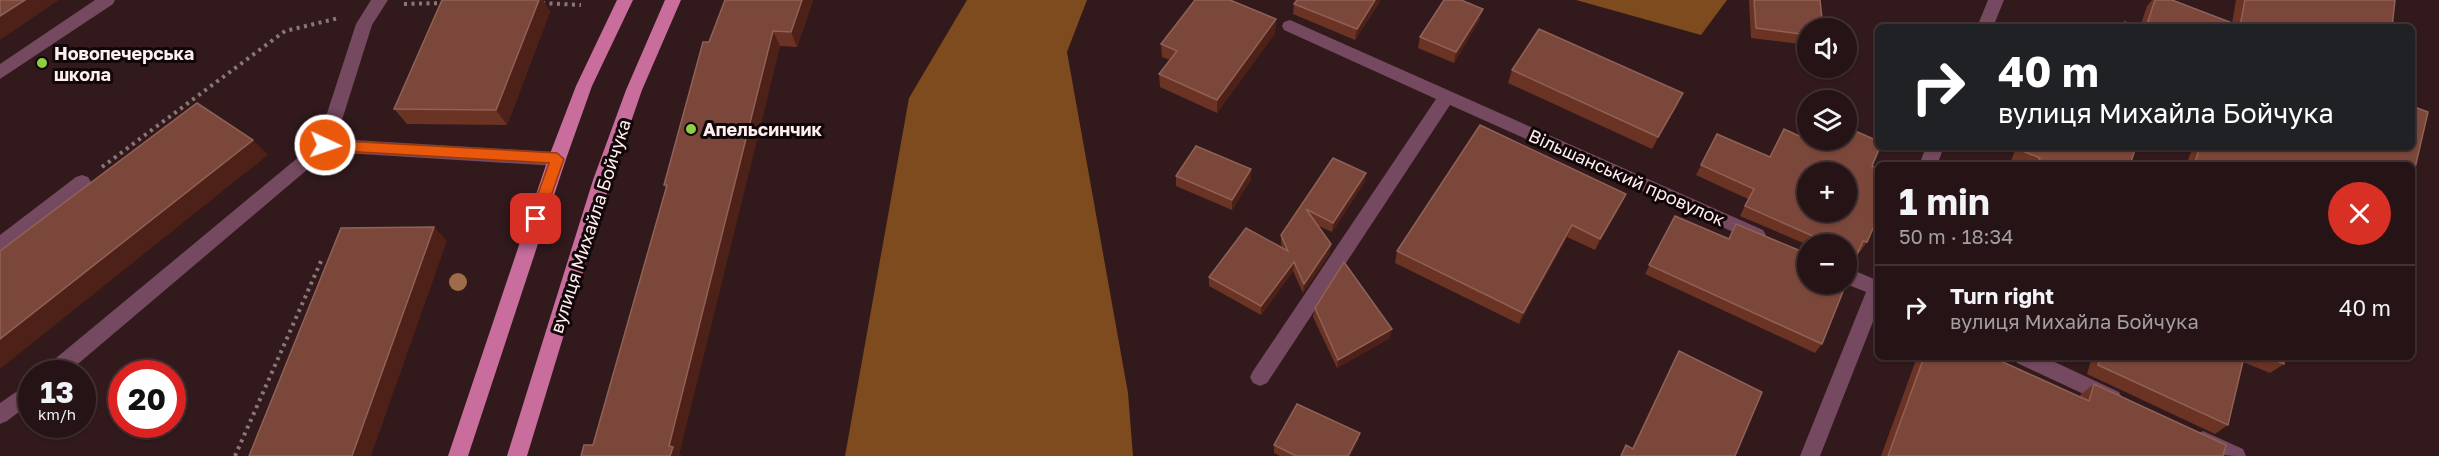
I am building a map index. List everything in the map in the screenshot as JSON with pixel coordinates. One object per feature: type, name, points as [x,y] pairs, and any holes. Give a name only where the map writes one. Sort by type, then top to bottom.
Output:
[{"type":"main road","points":[[458,456],[557,159],[584,86],[625,0]]},
{"type":"main road","name":"вулиця Михайла Бойчука","points":[[518,456],[602,180],[634,90],[673,0]]},
{"type":"street","points":[[0,73],[108,0]]},
{"type":"street","points":[[1986,24],[1996,0]]},
{"type":"street","points":[[68,360],[325,145],[364,24],[377,5]]},
{"type":"street","name":"Вільшанський провулок","points":[[1290,26],[1775,243]]},
{"type":"street","points":[[1260,377],[1447,96]]},
{"type":"street","points":[[325,145],[557,159]]},
{"type":"street","points":[[0,245],[82,182]]},
{"type":"street","points":[[1857,279],[1875,287]]},
{"type":"street","points":[[1810,456],[1875,295]]},
{"type":"street","points":[[2030,360],[2130,406]]},
{"type":"street","points":[[0,415],[18,401]]},
{"type":"street","points":[[2183,431],[2236,456]]},
{"type":"path","points":[[400,0],[397,4],[451,3]]},
{"type":"path","points":[[538,2],[580,4]]},
{"type":"path","points":[[82,182],[285,31],[377,5]]},
{"type":"path","points":[[235,456],[322,259]]},
{"type":"shaded area","points":[[967,0],[1087,0],[1067,52],[1128,393],[1133,456],[845,456],[909,98]]},
{"type":"shaded area","points":[[1576,0],[1727,0],[1701,35]]},
{"type":"building","points":[[0,0],[25,0],[0,16]]},
{"type":"building","points":[[442,0],[539,0],[496,110],[394,109]]},
{"type":"building","points":[[725,0],[802,0],[791,32],[773,31],[669,446],[673,447],[670,456],[581,456],[584,445],[593,445],[667,185],[664,185],[703,42],[709,42]]},
{"type":"building","points":[[1195,0],[1230,0],[1276,19],[1217,100],[1159,74],[1177,51],[1161,44]]},
{"type":"building","points":[[1297,0],[1375,0],[1357,29],[1294,4]]},
{"type":"building","points":[[1444,0],[1461,0],[1483,9],[1456,52],[1420,37]]},
{"type":"building","points":[[1754,0],[1820,0],[1822,18],[1797,18],[1797,34],[1756,28]]},
{"type":"building","points":[[2155,0],[2172,0],[2235,24],[2147,24]]},
{"type":"building","points":[[2245,0],[2395,0],[2392,24],[2240,24]]},
{"type":"building","points":[[1539,29],[1683,93],[1658,137],[1512,70]]},
{"type":"building","points":[[197,103],[253,140],[0,339],[0,251]]},
{"type":"building","points":[[2415,107],[2428,112],[2415,168],[2415,162],[2195,162],[2199,150],[2415,150]]},
{"type":"building","points":[[1480,125],[1626,194],[1600,239],[1572,225],[1523,313],[1397,251]]},
{"type":"building","points":[[1784,129],[1797,135],[1797,150],[1857,150],[1857,132],[1875,140],[1875,150],[1879,150],[1872,166],[1875,168],[1875,224],[1867,242],[1863,241],[1857,255],[1857,234],[1808,234],[1745,206],[1754,189],[1701,165],[1717,134],[1770,157]]},
{"type":"building","points":[[1196,146],[1251,169],[1232,200],[1176,176]]},
{"type":"building","points":[[2020,150],[2135,150],[2131,162],[2038,162],[2040,158]]},
{"type":"building","points":[[1333,158],[1366,173],[1333,223],[1306,209],[1331,244],[1304,284],[1294,262],[1261,306],[1209,277],[1246,228],[1288,251],[1281,235]]},
{"type":"building","points":[[1675,216],[1729,239],[1736,224],[1797,249],[1797,294],[1842,294],[1822,344],[1649,265]]},
{"type":"building","points":[[434,227],[352,456],[249,456],[341,228]]},
{"type":"building","points":[[1344,262],[1392,329],[1338,360],[1315,308]]},
{"type":"building","points":[[1679,351],[1762,392],[1735,456],[1621,456],[1626,445],[1633,449]]},
{"type":"building","points":[[1923,360],[1999,360],[2089,401],[2094,384],[2226,445],[2223,456],[1888,456]]},
{"type":"building","points":[[2099,360],[2243,360],[2228,425],[2098,365]]},
{"type":"building","points":[[1297,404],[1360,433],[1348,456],[1296,456],[1274,445]]},
{"type":"place","name":"Новопечерська школа","points":[[42,63]]},
{"type":"place","name":"Апельсинчик","points":[[691,129]]},
{"type":"route","points":[[325,145],[557,159],[536,219]]}]
